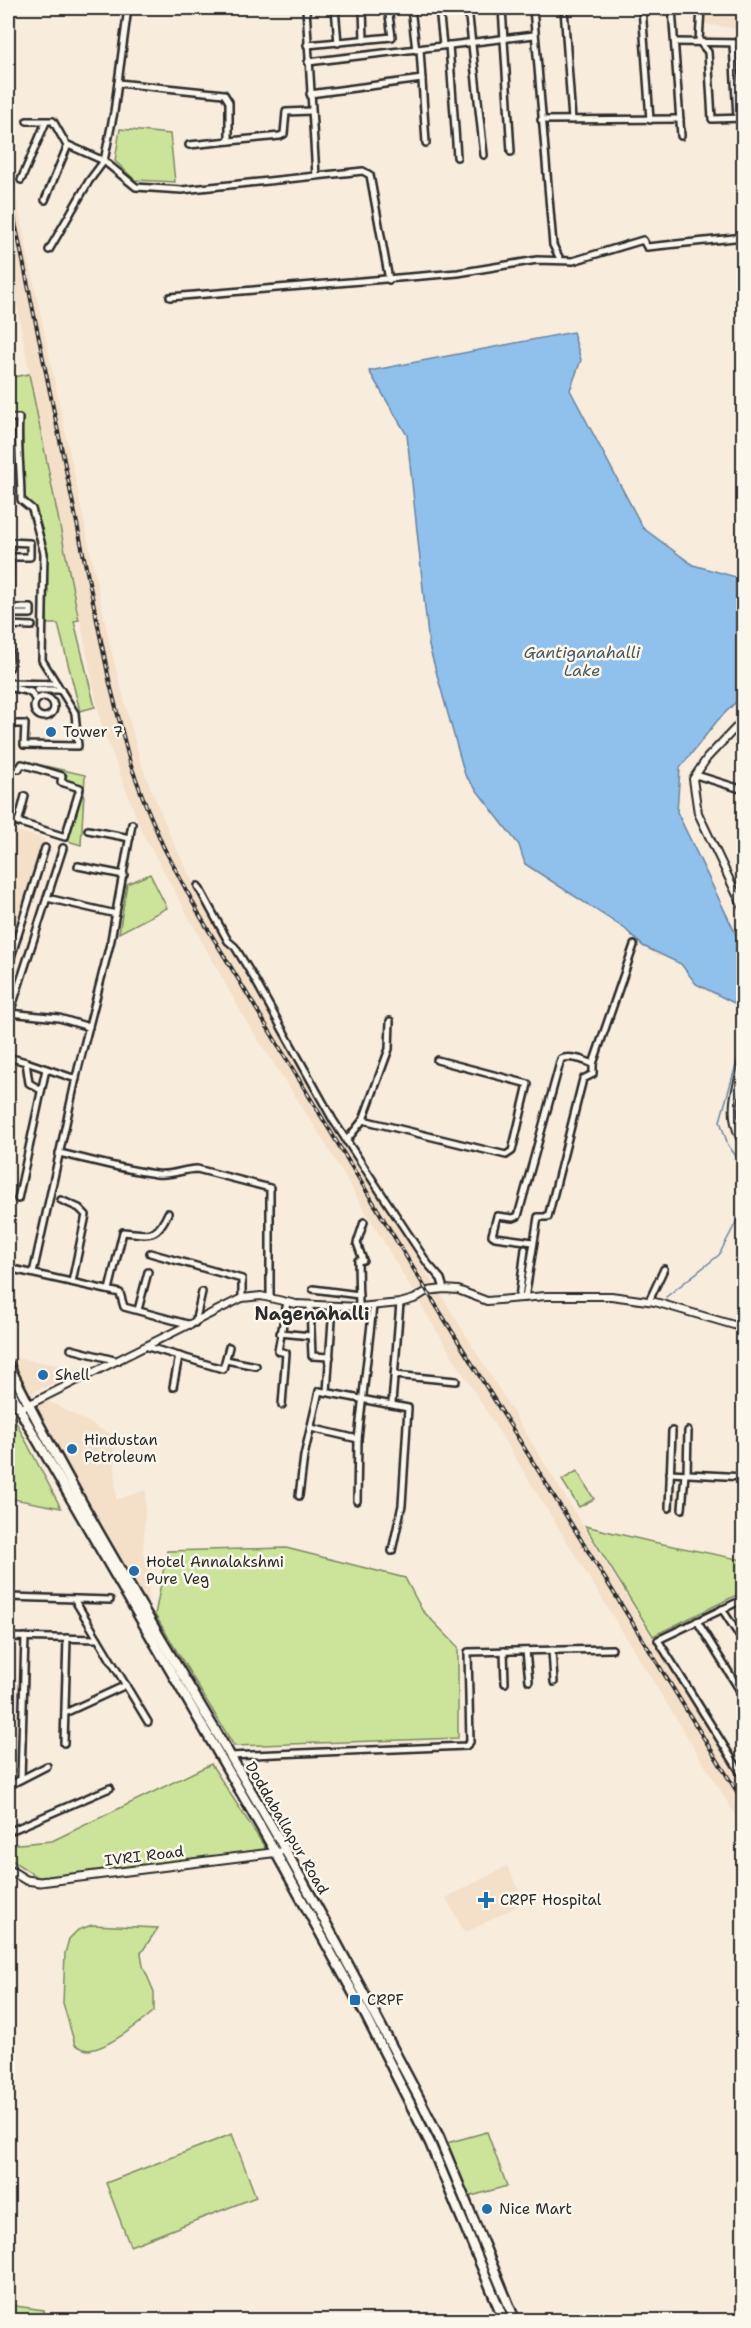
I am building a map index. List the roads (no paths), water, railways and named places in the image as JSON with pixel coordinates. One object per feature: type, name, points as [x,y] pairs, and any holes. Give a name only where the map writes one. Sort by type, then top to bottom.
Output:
[{"type":"main road","name":"Doddaballapur Road","points":[[8,1364],[14,1396]]},
{"type":"main road","name":"Doddaballapur Road","points":[[8,1385],[24,1407],[230,1756],[430,2143],[504,2320]]},
{"type":"main road","name":"Doddaballapur Road","points":[[24,1407],[144,1629],[280,1851],[439,2137],[515,2320]]},
{"type":"main road","name":"IVRI Road","points":[[8,1869],[26,1880],[40,1882],[280,1851]]},
{"type":"street","points":[[49,250],[89,181],[104,161],[128,8]]},
{"type":"street","points":[[306,8],[316,176]]},
{"type":"street","points":[[335,8],[338,43]]},
{"type":"street","points":[[363,8],[364,40]]},
{"type":"street","points":[[307,45],[392,37],[388,8]]},
{"type":"street","points":[[411,8],[422,79],[426,144]]},
{"type":"street","points":[[439,8],[446,45],[457,157]]},
{"type":"street","points":[[468,8],[484,155]]},
{"type":"street","points":[[502,8],[511,152]]},
{"type":"street","points":[[533,8],[553,245],[560,259]]},
{"type":"street","points":[[564,8],[572,120]]},
{"type":"street","points":[[642,8],[650,120]]},
{"type":"street","points":[[672,8],[681,136]]},
{"type":"street","points":[[701,8],[699,41],[708,52],[712,119],[744,118]]},
{"type":"street","points":[[308,62],[534,35]]},
{"type":"street","points":[[675,42],[744,43]]},
{"type":"street","points":[[733,44],[736,118]]},
{"type":"street","points":[[310,94],[422,79]]},
{"type":"street","points":[[118,83],[224,94],[229,102],[229,141]]},
{"type":"street","points":[[189,145],[280,136],[284,134],[286,112],[312,111]]},
{"type":"street","points":[[541,120],[680,119]]},
{"type":"street","points":[[27,121],[53,121],[68,144],[104,161],[136,187],[182,190],[363,171],[370,175],[389,280]]},
{"type":"street","points":[[21,180],[46,122]]},
{"type":"street","points":[[45,200],[68,144]]},
{"type":"street","points":[[170,297],[389,280],[457,273],[537,260],[573,261],[642,240],[647,247],[744,237]]},
{"type":"street","points":[[8,418],[19,418],[17,454],[21,467],[21,500],[32,509],[44,553],[42,660],[75,713],[78,746],[24,745],[25,724],[8,724]]},
{"type":"street","points":[[8,542],[30,543],[30,557],[9,557],[10,667],[8,669]]},
{"type":"street","points":[[8,625],[32,626]]},
{"type":"street","points":[[8,685],[57,684]]},
{"type":"street","points":[[8,685],[31,692],[36,701]]},
{"type":"street","points":[[37,690],[60,690]]},
{"type":"street","points":[[744,719],[707,758],[693,779],[698,813],[744,910]]},
{"type":"street","points":[[8,767],[19,769],[22,764],[62,776],[60,782],[80,788],[65,837],[9,820],[8,829]]},
{"type":"street","points":[[696,775],[744,790]]},
{"type":"street","points":[[18,823],[25,796]]},
{"type":"street","points":[[33,1273],[76,1079],[116,914],[132,825]]},
{"type":"street","points":[[88,830],[130,838]]},
{"type":"street","points":[[8,967],[45,848]]},
{"type":"street","points":[[63,848],[9,1013],[59,1018],[89,1027]]},
{"type":"street","points":[[78,866],[124,875]]},
{"type":"street","points":[[198,886],[346,1141],[428,1264],[441,1279],[444,1289]]},
{"type":"street","points":[[47,898],[116,914]]},
{"type":"street","points":[[593,1064],[570,1057],[561,1059],[518,1216],[513,1218],[497,1216],[492,1235],[535,1243],[538,1217],[548,1217],[578,1097],[584,1079],[593,1074],[593,1064],[634,945]]},
{"type":"street","points":[[346,1141],[363,1120],[389,1049],[390,1021]]},
{"type":"street","points":[[8,1057],[76,1079]]},
{"type":"street","points":[[363,1120],[506,1155],[512,1151],[528,1084],[437,1060]]},
{"type":"street","points":[[744,1060],[733,1101],[734,1130],[744,1145]]},
{"type":"street","points":[[26,1062],[29,1083],[41,1090]]},
{"type":"street","points":[[18,1199],[46,1069]]},
{"type":"street","points":[[59,1153],[158,1174],[176,1175],[186,1168],[197,1168],[270,1188],[270,1297]]},
{"type":"street","points":[[61,1200],[79,1208],[86,1215],[72,1282]]},
{"type":"street","points":[[109,1290],[123,1232],[151,1235],[160,1230],[168,1214]]},
{"type":"street","points":[[359,1306],[358,1261],[363,1260],[357,1243],[364,1222]]},
{"type":"street","points":[[522,1298],[528,1280],[532,1242]]},
{"type":"street","points":[[522,1298],[520,1280],[526,1249],[524,1272],[528,1280]]},
{"type":"street","points":[[150,1253],[242,1278],[242,1298]]},
{"type":"street","points":[[8,1268],[120,1293],[124,1307],[193,1324]]},
{"type":"street","points":[[649,1301],[664,1269]]},
{"type":"street","points":[[138,1310],[148,1272]]},
{"type":"street","points":[[520,1280],[528,1280]]},
{"type":"street","points":[[313,1289],[359,1295]]},
{"type":"street","points":[[24,1407],[242,1298],[270,1297],[310,1305],[373,1306],[414,1299],[427,1291],[444,1289],[458,1290],[486,1301],[611,1296],[649,1301],[744,1328]]},
{"type":"street","points":[[193,1324],[202,1292]]},
{"type":"street","points":[[282,1405],[286,1353],[278,1351],[287,1302]]},
{"type":"street","points":[[392,1403],[400,1302]]},
{"type":"street","points":[[310,1305],[312,1356],[330,1357]]},
{"type":"street","points":[[327,1392],[333,1306]]},
{"type":"street","points":[[357,1501],[358,1439],[373,1306]]},
{"type":"street","points":[[280,1332],[311,1336]]},
{"type":"street","points":[[148,1347],[223,1369],[229,1347]]},
{"type":"street","points":[[71,1349],[120,1361]]},
{"type":"street","points":[[173,1387],[179,1356]]},
{"type":"street","points":[[226,1360],[256,1366]]},
{"type":"street","points":[[394,1375],[456,1381]]},
{"type":"street","points":[[298,1496],[319,1391],[405,1407],[408,1412],[402,1505],[392,1551]]},
{"type":"street","points":[[312,1428],[358,1439]]},
{"type":"street","points":[[669,1508],[672,1431]]},
{"type":"street","points":[[682,1509],[688,1431]]},
{"type":"street","points":[[671,1473],[744,1477]]},
{"type":"street","points":[[8,1597],[110,1600]]},
{"type":"street","points":[[74,1599],[148,1722]]},
{"type":"street","points":[[744,1599],[658,1640],[744,1778]]},
{"type":"street","points":[[722,1610],[744,1642]]},
{"type":"street","points":[[697,1622],[744,1697]]},
{"type":"street","points":[[8,1637],[98,1639]]},
{"type":"street","points":[[21,1779],[25,1637]]},
{"type":"street","points":[[64,1743],[68,1638]]},
{"type":"street","points":[[230,1756],[469,1745],[468,1652],[612,1649]]},
{"type":"street","points":[[552,1650],[554,1682]]},
{"type":"street","points":[[504,1651],[505,1683]]},
{"type":"street","points":[[526,1651],[529,1681]]},
{"type":"street","points":[[65,1713],[126,1685]]},
{"type":"street","points":[[8,1786],[47,1766]]},
{"type":"street","points":[[8,1832],[110,1788]]},
{"type":"water","name":"Gantiganahalli Lake","points":[[573,332],[581,360],[570,390],[643,528],[693,565],[743,579],[743,695],[717,721],[680,768],[677,812],[743,949],[743,990],[734,1003],[696,984],[681,964],[643,946],[624,928],[525,864],[519,845],[465,775],[429,646],[407,435],[369,371]]},
{"type":"waterway","points":[[744,1037],[720,1121],[728,1145],[744,1167]]},
{"type":"waterway","points":[[666,1297],[719,1255],[744,1207]]},
{"type":"railway","points":[[8,188],[110,684],[130,763],[163,846],[200,916],[427,1291],[744,1803]]},
{"type":"place","name":"Tower 7","points":[[51,732]]},
{"type":"place","name":"Shell","points":[[43,1375]]},
{"type":"place","name":"Hindustan Petroleum","points":[[72,1449]]},
{"type":"place","name":"Hotel Annalakshmi Pure Veg","points":[[134,1571]]},
{"type":"place","name":"CRPF Hospital","points":[[486,1900]]},
{"type":"place","name":"CRPF","points":[[355,2000]]},
{"type":"place","name":"Nice Mart","points":[[487,2209]]},
{"type":"district","name":"Nagenahalli","points":[[312,1314]]}]
